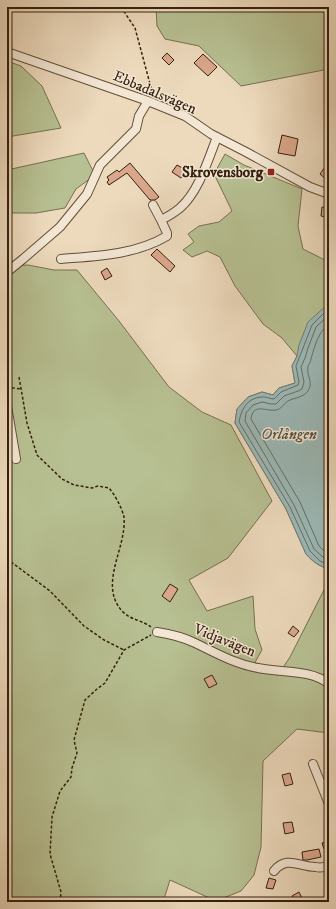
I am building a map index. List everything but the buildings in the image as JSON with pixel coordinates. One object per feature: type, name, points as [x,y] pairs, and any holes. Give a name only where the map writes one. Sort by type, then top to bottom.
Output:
[{"type":"street","name":"Ebbadalsvägen","points":[[7,52],[148,101],[184,116],[217,137],[310,186],[329,194]]},
{"type":"street","points":[[7,272],[23,260],[60,227],[83,200],[100,166],[136,129],[139,116],[148,101]]},
{"type":"street","points":[[161,220],[180,209],[187,200],[204,170],[217,137]]},
{"type":"street","points":[[61,259],[122,252],[143,247],[167,236],[168,233],[153,205]]},
{"type":"street","points":[[7,406],[16,459]]},
{"type":"street","name":"Vidjavägen","points":[[157,632],[170,634],[193,642],[236,663],[258,668],[305,674],[317,677],[329,684]]},
{"type":"street","points":[[313,764],[329,804]]},
{"type":"street","points":[[274,871],[279,864],[288,862],[316,868],[329,866]]},
{"type":"path","points":[[93,7],[111,7]]},
{"type":"path","points":[[121,7],[135,28],[156,104]]},
{"type":"path","points":[[19,377],[27,423],[37,455],[62,479],[74,485],[92,488],[98,486],[109,488],[115,495],[124,516],[124,532],[115,567],[112,592],[117,605],[123,612],[129,617],[150,625],[157,632],[124,650],[105,683],[96,689],[86,700],[74,740],[77,753],[72,768],[71,777],[60,791],[52,817],[50,854],[61,892],[60,902]]},
{"type":"path","points":[[7,387],[22,389]]},
{"type":"path","points":[[7,559],[50,591],[84,626],[104,640],[124,650]]},
{"type":"green space","points":[[156,7],[329,7],[329,69],[241,86],[199,46],[165,39],[157,26]]},
{"type":"green space","points":[[7,61],[21,66],[42,86],[61,128],[7,137]]},
{"type":"green space","points":[[84,153],[95,175],[76,189],[65,208],[36,213],[7,213],[7,170]]},
{"type":"green space","points":[[225,154],[244,165],[302,189],[298,226],[303,249],[329,262],[329,569],[322,567],[306,554],[286,509],[235,423],[237,409],[248,397],[262,392],[273,395],[279,388],[295,383],[292,366],[297,356],[282,338],[263,324],[235,286],[220,257],[207,251],[192,257],[183,250],[194,242],[188,234],[199,226],[219,222],[232,211],[214,174]]},
{"type":"green space","points":[[28,265],[54,270],[77,270],[119,321],[169,387],[202,412],[231,425],[272,501],[228,558],[189,580],[207,611],[253,596],[255,629],[262,650],[250,671],[278,675],[290,657],[329,580],[329,733],[297,729],[263,761],[261,847],[254,875],[241,891],[216,901],[170,880],[163,902],[7,902],[7,266]]},
{"type":"water","name":"Orlången","points":[[328,304],[329,569],[322,567],[306,554],[286,509],[235,423],[237,409],[248,397],[262,392],[273,395],[279,388],[295,383],[292,366],[297,356],[299,345],[308,322]]},
{"type":"place","name":"Skrovensborg","points":[[271,172]]}]
